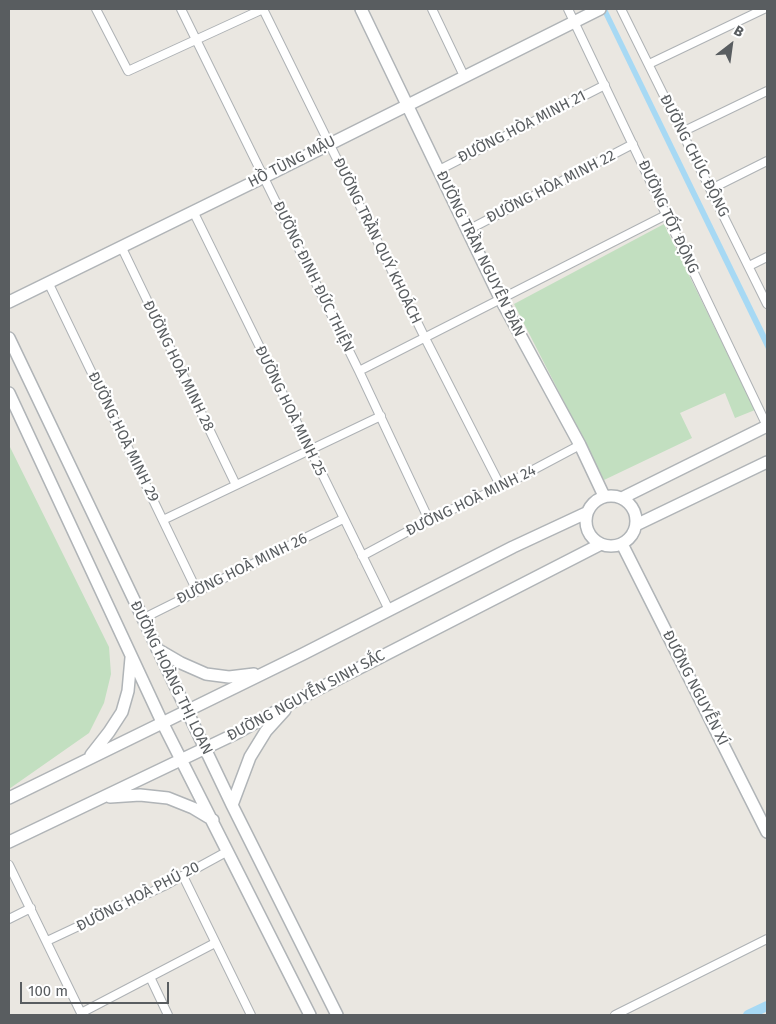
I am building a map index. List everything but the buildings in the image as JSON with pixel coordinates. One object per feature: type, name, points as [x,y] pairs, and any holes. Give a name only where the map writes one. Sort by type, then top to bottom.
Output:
[{"type":"main road","name":"ĐƯỜNG TRẦN NGUYÊN ĐÁN","points":[[361,9],[500,298],[580,445],[604,496]]},
{"type":"main road","name":"HỒ TÙNG MẬU","points":[[9,302],[600,9]]},
{"type":"main road","name":"ĐƯỜNG HOÀNG THỊ LOAN","points":[[9,338],[232,805],[337,1015]]},
{"type":"main road","name":"ĐƯỜNG HOÀNG THỊ LOAN","points":[[9,393],[162,722],[310,1015]]},
{"type":"main road","points":[[622,498],[767,426]]},
{"type":"main road","points":[[636,525],[767,462]]},
{"type":"main road","points":[[604,496],[622,498],[632,506],[635,512],[636,525],[632,536],[622,544],[608,546],[601,544],[590,535],[586,528],[586,514],[596,500],[604,496]]},
{"type":"main road","points":[[9,798],[266,672],[513,547],[586,514]]},
{"type":"main road","name":"ĐƯỜNG NGUYỄN SINH SẮC","points":[[9,842],[205,749],[601,544]]},
{"type":"main road","name":"ĐƯỜNG NGUYỄN XÍ","points":[[622,544],[767,832]]},
{"type":"main road","points":[[157,649],[181,663],[206,674],[229,677],[266,672]]},
{"type":"main road","points":[[88,759],[122,712],[128,690],[132,656]]},
{"type":"main road","points":[[232,805],[250,757],[266,732],[291,703]]},
{"type":"main road","points":[[101,798],[140,795],[168,798],[193,808],[213,820]]},
{"type":"street","points":[[96,9],[128,71],[263,9]]},
{"type":"street","name":"ĐƯỜNG ĐINH ĐỨC THIỆN","points":[[181,9],[381,416],[429,520]]},
{"type":"street","name":"ĐƯỜNG TRẦN QUÝ KHOÁCH","points":[[263,9],[425,338],[501,487]]},
{"type":"street","points":[[432,9],[464,76]]},
{"type":"street","name":"ĐƯỜNG TỐT ĐỘNG","points":[[568,9],[577,20],[605,85],[767,426]]},
{"type":"street","name":"ĐƯỜNG CHÚC ĐỘNG","points":[[620,9],[711,188],[767,304]]},
{"type":"street","points":[[648,64],[764,9]]},
{"type":"street","name":"ĐƯỜNG HÒA MINH 21","points":[[439,170],[605,85]]},
{"type":"street","points":[[682,132],[767,91]]},
{"type":"street","name":"ĐƯỜNG HÒA MINH 22","points":[[468,230],[633,144]]},
{"type":"street","points":[[711,188],[767,161]]},
{"type":"street","name":"ĐƯỜNG HOÀ MINH 25","points":[[193,211],[389,610]]},
{"type":"street","name":"ĐƯỜNG TRẦN QUÝ KHOÁCH","points":[[359,371],[666,215]]},
{"type":"street","name":"ĐƯỜNG HOÀ MINH 28","points":[[121,246],[236,485]]},
{"type":"street","points":[[749,266],[767,256]]},
{"type":"street","name":"ĐƯỜNG HOÀ MINH 29","points":[[48,282],[197,591]]},
{"type":"street","points":[[163,520],[381,416]]},
{"type":"street","name":"ĐƯỜNG HOÀ MINH 24","points":[[362,556],[429,520],[501,487],[580,445]]},
{"type":"street","name":"ĐƯỜNG HOÀ MINH 26","points":[[142,619],[343,519]]},
{"type":"street","name":"ĐƯỜNG HOÀ PHÚ 20","points":[[47,942],[183,876],[228,851]]},
{"type":"street","points":[[9,865],[82,1014],[216,943]]},
{"type":"street","points":[[183,876],[251,1015]]},
{"type":"street","points":[[9,918],[31,908]]},
{"type":"street","points":[[615,1015],[767,939]]},
{"type":"street","points":[[150,977],[168,1015]]},
{"type":"green space","points":[[664,224],[755,410],[735,418],[725,393],[680,413],[692,438],[604,480],[514,304]]},
{"type":"green space","points":[[9,445],[109,647],[111,674],[104,703],[89,733],[9,789]]},
{"type":"water","points":[[601,9],[607,9],[767,337],[767,351]]},
{"type":"waterway","points":[[748,1015],[767,1006]]}]
